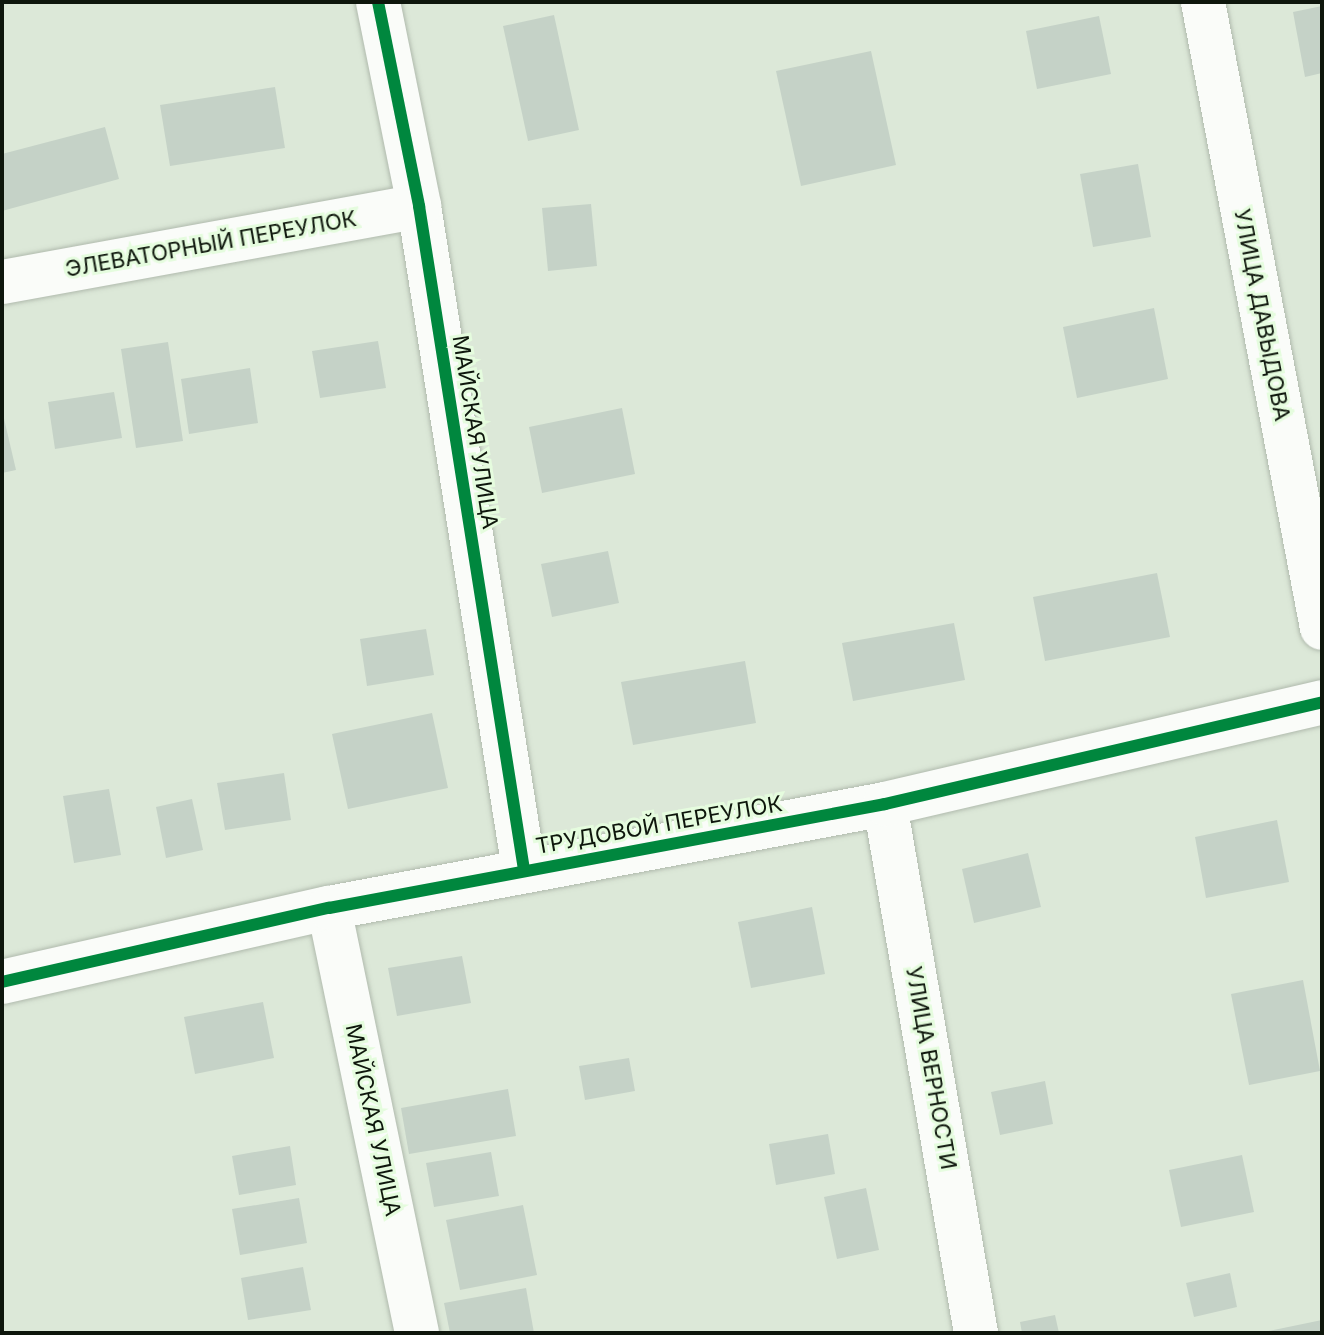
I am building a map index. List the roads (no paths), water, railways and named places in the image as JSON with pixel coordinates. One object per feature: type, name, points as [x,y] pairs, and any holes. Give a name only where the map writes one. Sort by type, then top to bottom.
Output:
[{"type":"street","name":"МАЙСКАЯ УЛИЦА","points":[[378,2],[419,206],[524,870]]},
{"type":"street","name":"УЛИЦА ДАВЫДОВА","points":[[1203,2],[1322,628]]},
{"type":"street","name":"ЭЛЕВАТОРНЫЙ ПЕРЕУЛОК","points":[[2,282],[419,206]]},
{"type":"street","name":"ТРУДОВОЙ ПЕРЕУЛОК","points":[[2,982],[329,908],[885,804],[1322,702]]},
{"type":"street","name":"УЛИЦА ВЕРНОСТИ","points":[[885,804],[976,1333]]},
{"type":"street","name":"МАЙСКАЯ УЛИЦА","points":[[329,908],[417,1333]]}]
